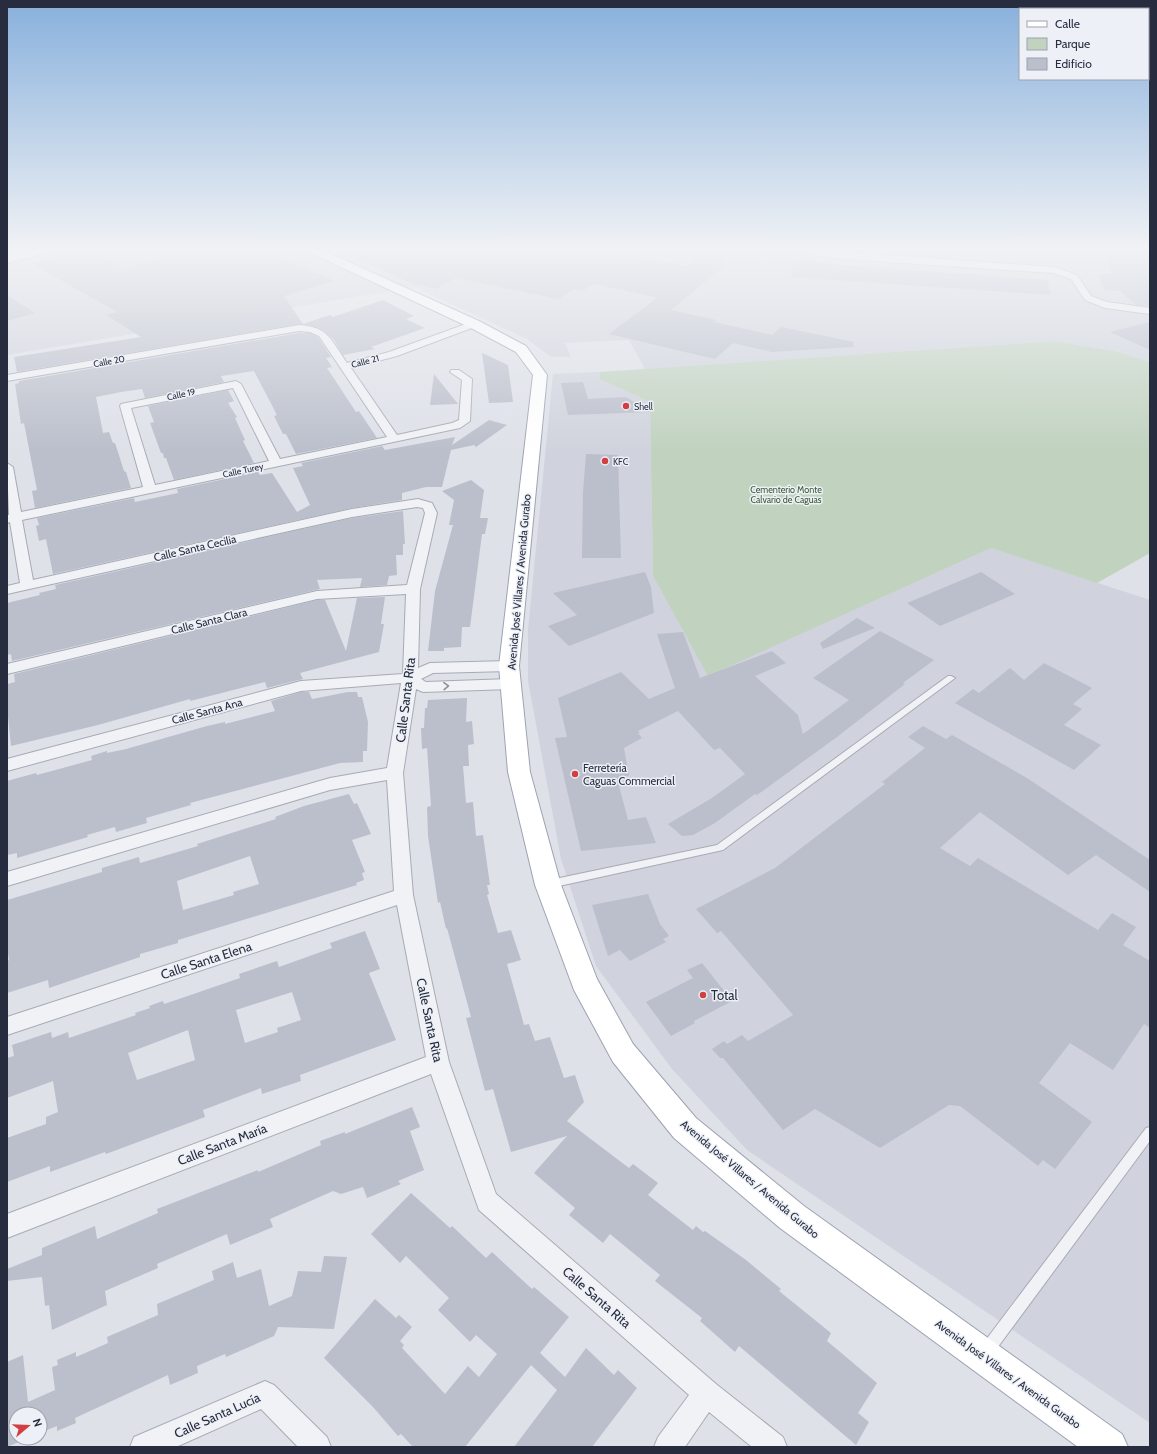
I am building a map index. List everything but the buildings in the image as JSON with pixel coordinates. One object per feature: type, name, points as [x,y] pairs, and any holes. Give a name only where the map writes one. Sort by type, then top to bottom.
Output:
[{"type":"main road","name":"Avenida José Villares / Avenida Gurabo","points":[[458,317],[522,349],[540,375],[510,675],[519,772],[548,885],[584,982],[623,1054],[685,1128],[792,1217],[1109,1447]]},
{"type":"street","name":"Calle 21","points":[[346,366],[393,354],[474,324]]},
{"type":"street","name":"Calle 20","points":[[7,378],[300,328],[312,329],[322,334],[346,366],[394,438]]},
{"type":"street","name":"Calle Turey","points":[[11,518],[456,426],[464,421],[467,379],[455,372]]},
{"type":"street","name":"Calle 19","points":[[150,490],[125,406],[236,384],[276,463]]},
{"type":"street","points":[[7,467],[11,518],[27,585]]},
{"type":"street","name":"Calle Santa Rita","points":[[383,509],[418,503],[428,506],[431,513],[413,589],[410,678],[395,774],[404,895],[438,1062],[487,1202],[707,1393],[773,1447]]},
{"type":"street","name":"Calle Santa Cecilia","points":[[7,590],[352,513],[383,509]]},
{"type":"street","name":"Calle Santa Clara","points":[[7,670],[317,595],[413,589]]},
{"type":"street","points":[[410,678],[423,687],[510,675]]},
{"type":"street","name":"Calle Santa Ana","points":[[7,765],[301,686],[410,678]]},
{"type":"street","points":[[7,879],[330,784],[395,774]]},
{"type":"street","name":"Calle Santa Elena","points":[[7,1026],[404,895]]},
{"type":"street","name":"Calle Santa María","points":[[7,1226],[438,1062]]},
{"type":"street","points":[[668,1447],[707,1393]]},
{"type":"street","name":"Calle Santa Lucía","points":[[144,1447],[265,1394],[317,1447]]},
{"type":"lane","points":[[548,885],[720,848],[951,678]]},
{"type":"lane","points":[[982,1355],[1150,1132]]},
{"type":"shaded area","points":[[7,317],[235,317],[7,355]]},
{"type":"shaded area","points":[[479,317],[1150,317],[1150,362],[1115,351],[1055,341],[645,369],[629,340],[565,343],[571,357],[551,357],[527,339]]},
{"type":"shaded area","points":[[600,372],[601,379],[650,402],[653,576],[708,675],[991,548],[1150,600],[1150,1423],[747,1150],[672,1069],[596,966],[561,859],[528,681],[528,630],[553,374]]},
{"type":"green space","name":"Cementerio Monte Calvario de Caguas","points":[[1055,341],[1115,351],[1150,362],[1150,553],[1097,583],[991,548],[708,676],[653,576],[650,402],[600,379],[600,372]]},
{"type":"place","name":"Shell","points":[[626,406]]},
{"type":"place","name":"KFC","points":[[605,461]]},
{"type":"place","name":"Ferretería Caguas Commercial","points":[[575,774]]},
{"type":"place","name":"Total","points":[[703,995]]}]
